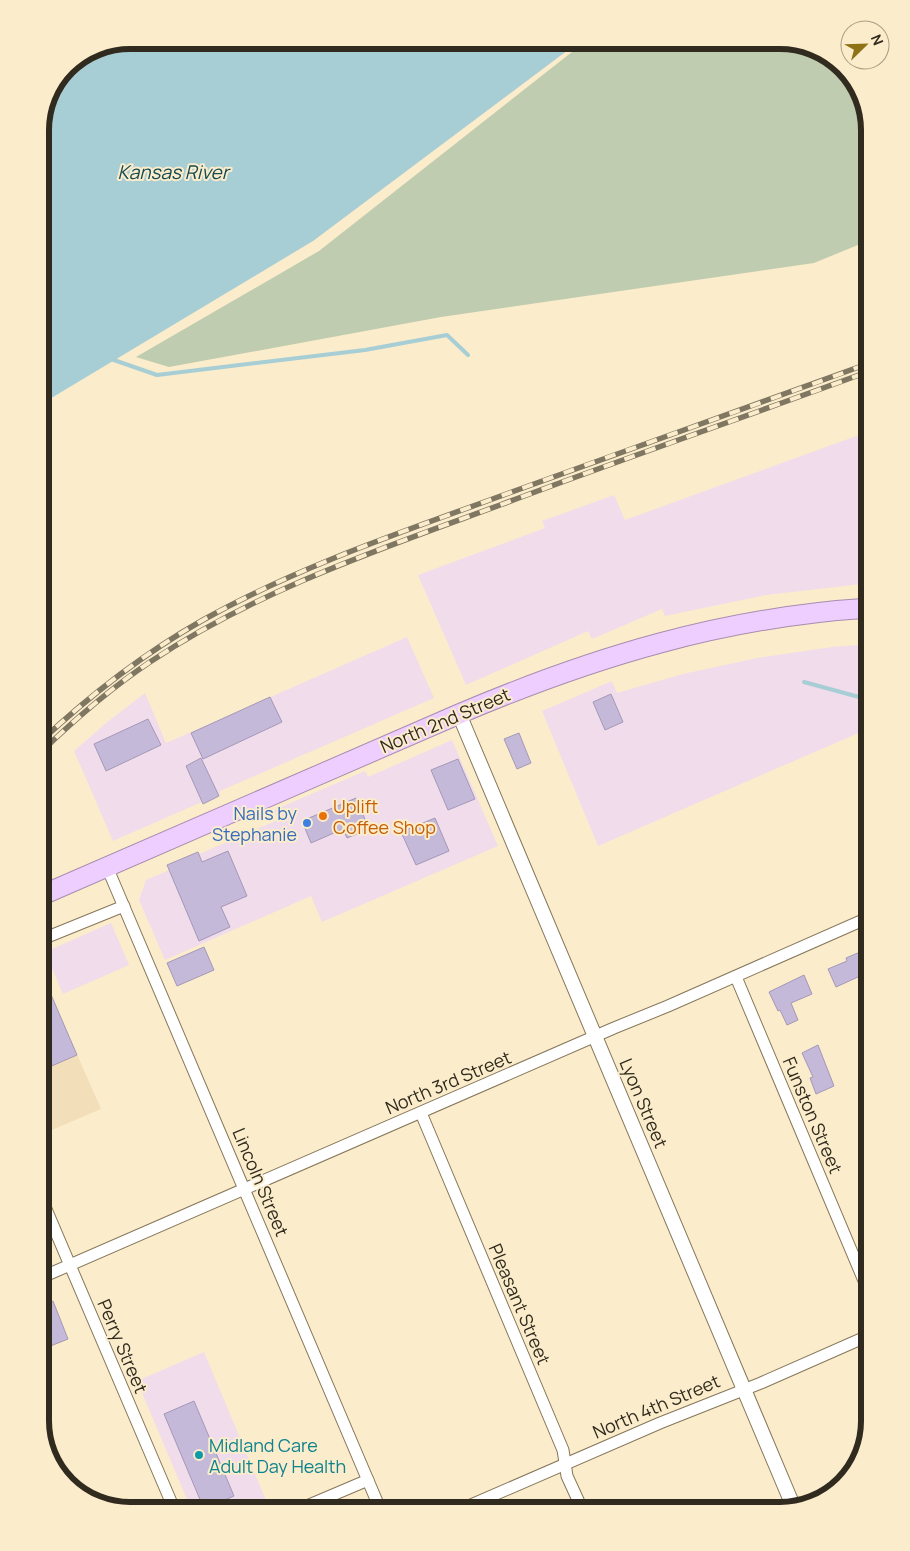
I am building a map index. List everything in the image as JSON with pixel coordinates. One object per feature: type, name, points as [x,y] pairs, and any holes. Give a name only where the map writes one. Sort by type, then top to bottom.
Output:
[{"type":"highway","name":"North 2nd Street","points":[[49,892],[459,714],[554,675],[646,646],[747,623],[812,613],[861,609]]},
{"type":"street","name":"Lyon Street","points":[[459,714],[791,1502]]},
{"type":"street","name":"Lincoln Street","points":[[107,867],[377,1502]]},
{"type":"street","points":[[49,936],[124,906]]},
{"type":"street","name":"North 3rd Street","points":[[49,1274],[861,921]]},
{"type":"street","name":"Funston Street","points":[[736,977],[861,1273]]},
{"type":"street","name":"Pleasant Street","points":[[421,1113],[560,1445],[566,1464],[567,1476],[579,1502]]},
{"type":"street","name":"Perry Street","points":[[49,1216],[171,1502]]},
{"type":"street","name":"North 4th Street","points":[[478,1502],[861,1339]]},
{"type":"street","points":[[316,1502],[368,1480]]},
{"type":"shaded area","points":[[861,434],[861,584],[766,595],[665,616],[662,609],[592,639],[588,631],[466,685],[418,575],[545,528],[542,521],[614,495],[625,520]]},
{"type":"shaded area","points":[[407,637],[434,698],[220,791],[220,794],[113,841],[74,751],[145,693],[166,743]]},
{"type":"shaded area","points":[[861,645],[861,732],[598,846],[542,711],[612,681],[617,693],[683,674],[757,658]]},
{"type":"shaded area","points":[[452,740],[498,846],[322,922],[311,896],[165,960],[139,900],[146,880],[200,857],[199,854],[278,820],[274,810],[365,771],[368,777]]},
{"type":"shaded area","points":[[111,923],[129,965],[63,994],[49,961],[49,950]]},
{"type":"shaded area","points":[[49,991],[101,1109],[49,1131]]},
{"type":"shaded area","points":[[204,1352],[267,1502],[188,1502],[137,1381]]},
{"type":"green space","points":[[599,49],[796,50],[825,62],[841,76],[853,94],[861,119],[861,244],[814,263],[441,317],[169,367],[136,357],[319,251],[572,52]]},
{"type":"water","name":"Kansas River","points":[[119,49],[569,49],[313,241],[49,399],[49,125],[57,94],[76,69],[89,60]]},
{"type":"building","points":[[611,694],[623,722],[605,730],[593,702]]},
{"type":"building","points":[[270,697],[282,722],[203,759],[191,733]]},
{"type":"building","points":[[148,719],[161,745],[106,771],[94,744]]},
{"type":"building","points":[[519,733],[531,763],[517,769],[504,739]]},
{"type":"building","points":[[201,758],[219,796],[203,804],[186,766]]},
{"type":"building","points":[[458,759],[475,799],[448,810],[431,770]]},
{"type":"building","points":[[356,798],[369,829],[347,838],[343,829],[311,843],[302,821]]},
{"type":"building","points":[[435,818],[449,851],[416,865],[401,832]]},
{"type":"building","points":[[228,851],[247,896],[221,907],[230,927],[199,941],[167,865],[198,852],[202,862]]},
{"type":"building","points":[[204,947],[214,970],[177,986],[167,963]]},
{"type":"building","points":[[860,952],[861,976],[836,987],[828,969],[847,961],[846,958]]},
{"type":"building","points":[[804,975],[812,994],[791,1003],[798,1020],[787,1025],[769,992]]},
{"type":"building","points":[[49,990],[77,1055],[49,1067]]},
{"type":"building","points":[[818,1045],[834,1086],[816,1094],[810,1078],[813,1077],[802,1053]]},
{"type":"building","points":[[53,1301],[68,1339],[49,1347],[49,1303]]},
{"type":"building","name":"Midland Care Adult Day Health","points":[[194,1401],[234,1496],[220,1502],[201,1502],[164,1414]]},
{"type":"waterway","points":[[111,359],[157,375],[365,350],[447,335],[468,355]]},
{"type":"waterway","points":[[804,682],[861,698]]},
{"type":"railway","points":[[49,734],[118,676],[159,647],[203,620],[277,583],[353,550],[861,366]]},
{"type":"railway","points":[[49,745],[93,705],[150,662],[191,636],[277,592],[410,538],[861,374]]},
{"type":"place","name":"Uplift Coffee Shop","points":[[323,816]]},
{"type":"place","name":"Nails by Stephanie","points":[[307,823]]},
{"type":"place","name":"Midland Care Adult Day Health","points":[[199,1455]]}]
